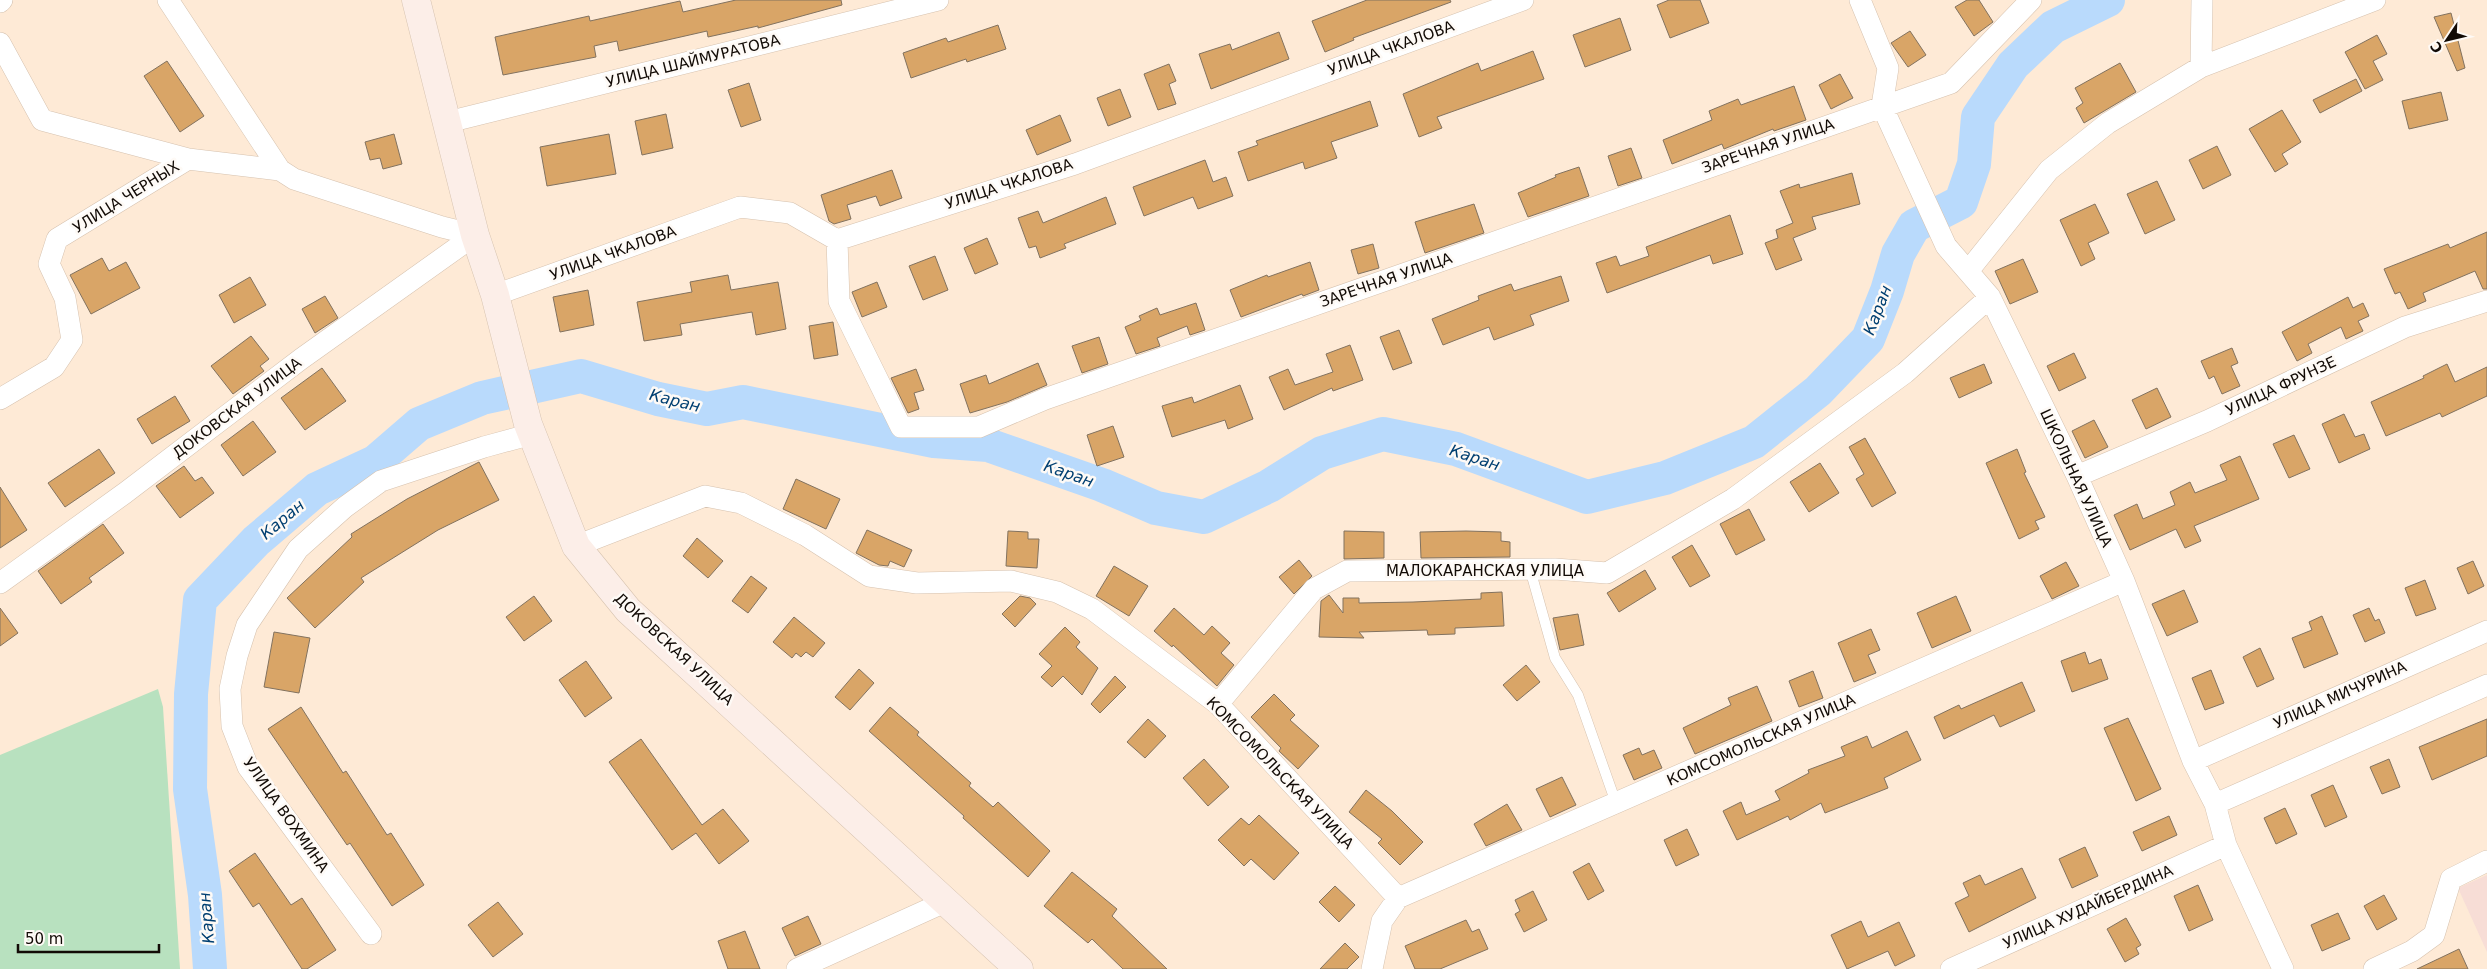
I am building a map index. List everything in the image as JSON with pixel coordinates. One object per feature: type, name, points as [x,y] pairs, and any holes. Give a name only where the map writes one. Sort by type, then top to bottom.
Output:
[{"type":"main road","name":"ДОКОВСКАЯ УЛИЦА","points":[[416,0],[475,235],[495,295],[513,372],[530,429],[576,546],[628,610],[1019,969]]},
{"type":"street","points":[[168,0],[280,170]]},
{"type":"street","name":"УЛИЦА ШАЙМУРАТОВА","points":[[448,122],[938,0]]},
{"type":"street","name":"УЛИЦА ЧКАЛОВА","points":[[495,295],[740,207],[790,213],[838,240],[1075,164],[1523,0]]},
{"type":"street","points":[[1860,0],[1888,68],[1882,106]]},
{"type":"street","name":"ЗАРЕЧНАЯ УЛИЦА","points":[[838,240],[839,301],[901,428],[979,427],[1044,399],[1951,83],[2031,0]]},
{"type":"street","points":[[2202,0],[2202,66]]},
{"type":"street","points":[[1969,270],[2049,170],[2108,123],[2202,66],[2375,0]]},
{"type":"street","points":[[0,43],[42,120],[188,159]]},
{"type":"street","name":"ШКОЛЬНАЯ УЛИЦА","points":[[1882,106],[1946,246],[1969,270],[1990,297],[2077,476],[2124,581],[2194,760],[2215,804],[2226,845],[2283,969]]},
{"type":"street","name":"УЛИЦА ЧЕРНЫХ","points":[[0,399],[54,367],[72,340],[65,298],[49,264],[57,239],[188,159],[280,170],[294,179],[442,227],[475,235]]},
{"type":"street","name":"ДОКОВСКАЯ УЛИЦА","points":[[0,583],[125,493],[301,359],[475,235]]},
{"type":"street","name":"МАЛОКАРАНСКАЯ УЛИЦА","points":[[1218,704],[1314,589],[1347,571],[1530,569],[1607,574],[1724,504],[1905,373],[1990,297]]},
{"type":"street","name":"УЛИЦА ФРУНЗЕ","points":[[2077,476],[2207,421],[2405,326],[2487,301]]},
{"type":"street","name":"УЛИЦА ВОХМИНА","points":[[371,934],[248,767],[232,726],[230,689],[239,648],[247,625],[298,549],[344,507],[381,481],[484,447],[530,429]]},
{"type":"street","name":"КОМСОМОЛЬСКАЯ УЛИЦА","points":[[576,546],[705,496],[741,503],[805,535],[869,576],[918,583],[1011,581],[1056,592],[1092,609],[1218,704],[1398,898],[2124,581]]},
{"type":"street","name":"УЛИЦА МИЧУРИНА","points":[[2194,760],[2487,631]]},
{"type":"street","points":[[2215,804],[2487,685]]},
{"type":"street","name":"УЛИЦА ХУДАЙБЕРДИНА","points":[[1951,969],[2226,845]]},
{"type":"street","points":[[2374,969],[2412,951],[2434,934],[2451,879],[2487,861]]},
{"type":"street","points":[[1372,969],[1382,921],[1398,898]]},
{"type":"street","points":[[797,969],[947,901]]},
{"type":"lane","points":[[1530,569],[1555,658],[1578,695],[1616,803]]},
{"type":"shaded area","points":[[2487,875],[2487,952],[2458,888]]},
{"type":"green space","points":[[158,689],[163,707],[180,969],[0,969],[0,755]]},
{"type":"building","points":[[736,0],[841,0],[842,5],[758,28],[758,26],[708,37],[707,31],[619,51],[617,41],[594,46],[596,57],[503,75],[495,37],[589,16],[590,21],[680,1],[683,12]]},
{"type":"building","points":[[1367,0],[1450,0],[1451,2],[1353,38],[1354,40],[1325,52],[1312,21]]},
{"type":"building","points":[[1669,0],[1700,0],[1709,23],[1670,38],[1657,5]]},
{"type":"building","points":[[1967,0],[1979,0],[1993,22],[1974,36],[1955,7]]},
{"type":"building","points":[[2451,13],[2465,68],[2457,71],[2434,17]]},
{"type":"building","points":[[1620,18],[1631,50],[1585,67],[1573,35]]},
{"type":"building","points":[[998,25],[1006,49],[967,62],[966,59],[911,78],[903,53],[946,38],[948,42]]},
{"type":"building","points":[[1910,31],[1926,55],[1908,67],[1891,43]]},
{"type":"building","points":[[1279,32],[1289,59],[1211,89],[1199,54],[1230,44],[1232,50]]},
{"type":"building","points":[[2377,35],[2387,54],[2373,61],[2383,80],[2365,89],[2345,52]]},
{"type":"building","points":[[1533,51],[1544,79],[1437,117],[1442,128],[1419,137],[1403,94],[1478,63],[1481,71]]},
{"type":"building","points":[[167,61],[204,116],[180,132],[144,76]]},
{"type":"building","points":[[2120,63],[2136,92],[2084,123],[2076,108],[2083,103],[2075,88]]},
{"type":"building","points":[[1169,64],[1176,81],[1169,84],[1176,104],[1158,110],[1144,74]]},
{"type":"building","points":[[1840,74],[1853,98],[1831,109],[1819,85]]},
{"type":"building","points":[[2356,79],[2362,91],[2320,113],[2313,100]]},
{"type":"building","points":[[749,83],[761,120],[741,127],[728,90]]},
{"type":"building","points":[[1794,86],[1806,120],[1774,131],[1773,129],[1724,149],[1722,144],[1672,164],[1663,140],[1712,120],[1709,111],[1738,99],[1741,105]]},
{"type":"building","points":[[1120,89],[1131,117],[1108,126],[1097,98]]},
{"type":"building","points":[[2441,92],[2448,120],[2409,129],[2402,101]]},
{"type":"building","points":[[1370,101],[1378,126],[1331,142],[1337,158],[1305,169],[1303,162],[1248,181],[1238,152],[1258,145],[1256,141]]},
{"type":"building","points":[[2282,110],[2301,142],[2282,154],[2288,164],[2275,172],[2249,129]]},
{"type":"building","points":[[666,114],[673,148],[642,155],[635,121]]},
{"type":"building","points":[[1060,115],[1071,141],[1037,155],[1026,130]]},
{"type":"building","points":[[394,134],[402,164],[383,169],[380,158],[370,160],[365,142]]},
{"type":"building","points":[[609,134],[616,174],[547,186],[540,147]]},
{"type":"building","points":[[2217,146],[2231,175],[2203,189],[2189,160]]},
{"type":"building","points":[[1631,148],[1642,178],[1618,186],[1608,156]]},
{"type":"building","points":[[1205,160],[1213,182],[1226,177],[1233,196],[1198,209],[1193,197],[1144,216],[1133,187]]},
{"type":"building","points":[[1579,167],[1589,196],[1528,217],[1518,193],[1556,177],[1555,175]]},
{"type":"building","points":[[892,170],[902,198],[880,206],[876,196],[847,205],[851,219],[834,224],[829,221],[821,195]]},
{"type":"building","points":[[1852,173],[1860,204],[1812,217],[1816,229],[1793,238],[1802,260],[1776,270],[1765,243],[1778,238],[1776,230],[1793,223],[1780,191],[1799,184],[1800,188]]},
{"type":"building","points":[[2157,181],[2175,220],[2145,234],[2127,194]]},
{"type":"building","points":[[1106,197],[1116,224],[1064,244],[1066,248],[1040,258],[1036,246],[1029,248],[1018,218],[1038,211],[1043,223]]},
{"type":"building","points":[[1474,204],[1484,233],[1425,253],[1415,222]]},
{"type":"building","points":[[2095,204],[2109,233],[2088,243],[2095,259],[2081,266],[2060,220]]},
{"type":"building","points":[[1730,215],[1743,254],[1713,264],[1710,255],[1607,293],[1596,263],[1616,256],[1620,266],[1649,256],[1646,247]]},
{"type":"building","points":[[2487,232],[2487,289],[2483,289],[2475,271],[2423,293],[2426,301],[2408,309],[2400,292],[2395,294],[2384,269],[2448,244],[2450,248]]},
{"type":"building","points":[[987,238],[998,264],[975,274],[964,248]]},
{"type":"building","points":[[1373,244],[1379,268],[1358,274],[1351,250]]},
{"type":"building","points":[[935,256],[948,290],[923,300],[909,266]]},
{"type":"building","points":[[102,258],[109,271],[126,262],[140,288],[91,314],[70,275]]},
{"type":"building","points":[[2023,259],[2038,292],[2010,304],[1995,271]]},
{"type":"building","points":[[1310,262],[1319,290],[1303,296],[1302,294],[1241,317],[1230,290],[1267,275],[1268,277]]},
{"type":"building","points":[[728,275],[731,290],[778,282],[786,329],[756,335],[752,312],[680,324],[682,335],[644,341],[637,302],[692,292],[690,282]]},
{"type":"building","points":[[1561,276],[1569,301],[1530,315],[1534,325],[1494,340],[1489,327],[1443,345],[1432,319],[1479,300],[1478,296],[1511,284],[1514,291]]},
{"type":"building","points":[[250,277],[266,305],[234,323],[219,295]]},
{"type":"building","points":[[877,282],[887,307],[862,317],[852,292]]},
{"type":"building","points":[[588,290],[594,325],[560,332],[553,297]]},
{"type":"building","points":[[325,296],[338,318],[315,333],[302,309]]},
{"type":"building","points":[[2348,297],[2353,308],[2363,303],[2369,316],[2358,321],[2363,331],[2346,339],[2341,327],[2308,344],[2312,353],[2297,361],[2282,332]]},
{"type":"building","points":[[1196,303],[1205,330],[1190,335],[1187,326],[1157,338],[1160,346],[1136,354],[1125,327],[1141,320],[1139,316],[1157,308],[1160,315]]},
{"type":"building","points":[[833,322],[838,355],[814,359],[809,326]]},
{"type":"building","points":[[1399,330],[1412,363],[1393,370],[1380,337]]},
{"type":"building","points":[[251,336],[269,359],[260,366],[264,371],[233,394],[211,366]]},
{"type":"building","points":[[1099,337],[1108,364],[1082,373],[1072,346]]},
{"type":"building","points":[[1350,345],[1363,380],[1333,391],[1332,388],[1284,410],[1269,377],[1288,369],[1295,385],[1333,372],[1326,354]]},
{"type":"building","points":[[2232,348],[2238,363],[2231,366],[2240,386],[2222,394],[2214,376],[2209,379],[2201,361]]},
{"type":"building","points":[[2074,353],[2086,378],[2059,391],[2047,366]]},
{"type":"building","points":[[1038,363],[1047,385],[1007,402],[970,413],[960,384],[986,375],[989,384]]},
{"type":"building","points":[[1984,364],[1992,383],[1959,398],[1950,378]]},
{"type":"building","points":[[2447,364],[2455,382],[2487,367],[2487,396],[2442,417],[2440,413],[2386,436],[2371,402],[2424,378],[2423,376]]},
{"type":"building","points":[[322,368],[346,401],[305,430],[281,398]]},
{"type":"building","points":[[916,369],[924,390],[914,393],[919,409],[908,413],[891,378]]},
{"type":"building","points":[[1240,385],[1253,419],[1228,429],[1225,420],[1172,437],[1162,406],[1192,397],[1194,403]]},
{"type":"building","points":[[2157,388],[2171,417],[2146,429],[2132,400]]},
{"type":"building","points":[[175,396],[190,421],[152,444],[137,419]]},
{"type":"building","points":[[2344,414],[2355,437],[2364,434],[2370,449],[2339,463],[2322,424]]},
{"type":"building","points":[[2094,420],[2108,447],[2085,458],[2072,431]]},
{"type":"building","points":[[253,421],[276,452],[243,476],[221,445]]},
{"type":"building","points":[[1113,426],[1124,457],[1097,466],[1087,435]]},
{"type":"building","points":[[2294,435],[2310,469],[2289,478],[2273,444]]},
{"type":"building","points":[[1865,438],[1896,493],[1872,507],[1856,479],[1864,474],[1849,447]]},
{"type":"building","points":[[99,449],[115,473],[65,507],[48,483]]},
{"type":"building","points":[[2017,449],[2026,472],[2024,473],[2045,517],[2035,521],[2039,529],[2019,539],[1986,463]]},
{"type":"building","points":[[2240,456],[2259,499],[2194,526],[2201,541],[2185,548],[2176,529],[2130,550],[2114,515],[2137,504],[2143,519],[2175,505],[2170,492],[2190,482],[2195,493],[2227,480],[2220,465]]},
{"type":"building","points":[[479,462],[499,500],[438,530],[361,578],[364,582],[315,628],[287,598],[352,537],[351,534],[407,499]]},
{"type":"building","points":[[1820,463],[1839,493],[1809,512],[1790,482]]},
{"type":"building","points":[[184,466],[195,481],[202,477],[214,493],[180,518],[156,486]]},
{"type":"building","points":[[796,479],[840,499],[826,529],[783,509]]},
{"type":"building","points":[[0,487],[27,530],[0,548]]},
{"type":"building","points":[[1749,509],[1765,540],[1736,555],[1720,524]]},
{"type":"building","points":[[103,524],[124,553],[89,578],[92,582],[61,604],[38,571]]},
{"type":"building","points":[[867,530],[912,550],[904,567],[890,561],[888,566],[879,565],[856,553]]},
{"type":"building","points":[[1008,531],[1028,532],[1028,539],[1039,539],[1037,568],[1006,566]]},
{"type":"building","points":[[1344,531],[1384,532],[1384,558],[1344,559]]},
{"type":"building","points":[[1420,532],[1501,532],[1501,541],[1510,542],[1510,557],[1421,558]]},
{"type":"building","points":[[697,538],[723,561],[708,578],[683,556]]},
{"type":"building","points":[[1692,545],[1710,576],[1690,587],[1672,557]]},
{"type":"building","points":[[1299,560],[1312,576],[1294,594],[1279,577]]},
{"type":"building","points":[[2473,561],[2484,586],[2468,594],[2457,568]]},
{"type":"building","points":[[2066,562],[2079,586],[2052,599],[2040,576]]},
{"type":"building","points":[[1114,566],[1148,586],[1129,616],[1096,596]]},
{"type":"building","points":[[1645,570],[1656,589],[1619,612],[1607,593]]},
{"type":"building","points":[[751,576],[767,588],[748,613],[732,601]]},
{"type":"building","points":[[2425,580],[2436,609],[2416,616],[2405,588]]},
{"type":"building","points":[[2184,590],[2198,622],[2167,636],[2152,604]]},
{"type":"building","points":[[1502,592],[1504,626],[1455,628],[1455,634],[1428,635],[1427,630],[1359,632],[1364,638],[1319,637],[1321,601],[1329,595],[1343,613],[1343,598],[1359,598],[1359,603],[1413,602],[1481,599],[1481,593]]},
{"type":"building","points":[[534,596],[552,621],[524,641],[506,617]]},
{"type":"building","points":[[1020,596],[1030,598],[1036,604],[1015,627],[1002,614]]},
{"type":"building","points":[[1956,596],[1971,631],[1932,648],[1917,613]]},
{"type":"building","points":[[0,608],[18,633],[0,646]]},
{"type":"building","points":[[1174,608],[1204,635],[1212,626],[1230,643],[1221,653],[1234,665],[1217,686],[1173,645],[1172,647],[1154,631]]},
{"type":"building","points":[[2369,608],[2375,621],[2379,619],[2385,633],[2365,642],[2353,615]]},
{"type":"building","points":[[1578,614],[1584,645],[1560,650],[1553,618]]},
{"type":"building","points":[[2322,616],[2338,654],[2304,668],[2292,638],[2312,630],[2309,622]]},
{"type":"building","points":[[794,617],[825,643],[813,657],[806,652],[801,657],[796,653],[792,658],[773,642]]},
{"type":"building","points":[[1065,627],[1080,642],[1076,647],[1098,668],[1082,695],[1063,676],[1052,687],[1041,677],[1052,666],[1039,654]]},
{"type":"building","points":[[1871,629],[1880,650],[1868,655],[1876,673],[1854,682],[1838,643]]},
{"type":"building","points":[[274,632],[310,638],[299,693],[264,687]]},
{"type":"building","points":[[2260,648],[2274,679],[2257,687],[2243,657]]},
{"type":"building","points":[[2085,652],[2089,664],[2101,659],[2108,679],[2072,692],[2061,661]]},
{"type":"building","points":[[586,661],[612,698],[585,717],[559,680]]},
{"type":"building","points":[[1526,665],[1540,682],[1517,701],[1503,685]]},
{"type":"building","points":[[859,669],[874,683],[850,710],[835,697]]},
{"type":"building","points":[[2211,670],[2224,703],[2205,710],[2192,678]]},
{"type":"building","points":[[1813,671],[1823,698],[1799,707],[1789,681]]},
{"type":"building","points":[[1115,676],[1126,687],[1100,713],[1091,704]]},
{"type":"building","points":[[2022,682],[2035,711],[2000,727],[1994,715],[1944,739],[1934,717],[1959,705],[1961,709]]},
{"type":"building","points":[[1757,686],[1772,721],[1695,754],[1683,728],[1731,705],[1728,698]]},
{"type":"building","points":[[1274,694],[1295,715],[1290,720],[1319,746],[1298,769],[1279,751],[1281,748],[1251,717]]},
{"type":"building","points":[[301,707],[343,773],[346,771],[387,835],[391,833],[424,885],[392,906],[350,843],[347,845],[268,729]]},
{"type":"building","points":[[890,707],[919,732],[917,735],[971,783],[969,786],[993,807],[998,802],[1050,851],[1028,877],[963,818],[964,816],[869,731]]},
{"type":"building","points":[[2128,718],[2161,789],[2136,801],[2104,728]]},
{"type":"building","points":[[1148,719],[1166,736],[1145,758],[1127,742]]},
{"type":"building","points":[[2487,719],[2487,756],[2432,780],[2419,747]]},
{"type":"building","points":[[1907,731],[1921,760],[1884,778],[1888,788],[1825,813],[1821,803],[1790,820],[1788,816],[1737,840],[1723,811],[1741,802],[1746,815],[1780,800],[1775,791],[1809,773],[1808,770],[1845,756],[1841,747],[1867,736],[1872,748]]},
{"type":"building","points":[[641,739],[702,825],[723,809],[749,841],[719,864],[696,833],[672,850],[609,762]]},
{"type":"building","points":[[1639,748],[1642,755],[1654,750],[1662,768],[1634,780],[1623,755]]},
{"type":"building","points":[[1204,759],[1229,787],[1208,806],[1183,778]]},
{"type":"building","points":[[2389,759],[2400,787],[2382,794],[2370,767]]},
{"type":"building","points":[[1562,777],[1576,805],[1550,817],[1536,789]]},
{"type":"building","points":[[2333,785],[2347,817],[2325,827],[2311,795]]},
{"type":"building","points":[[1366,790],[1392,811],[1423,842],[1400,865],[1378,843],[1382,839],[1349,812]]},
{"type":"building","points":[[1507,804],[1522,830],[1486,846],[1474,824]]},
{"type":"building","points":[[2285,808],[2297,834],[2276,844],[2264,818]]},
{"type":"building","points":[[1259,815],[1299,853],[1274,880],[1251,859],[1244,866],[1218,840],[1241,818],[1249,825]]},
{"type":"building","points":[[2169,816],[2177,835],[2142,851],[2133,832]]},
{"type":"building","points":[[1687,829],[1699,855],[1676,866],[1664,840]]},
{"type":"building","points":[[2085,847],[2098,876],[2072,888],[2059,859]]},
{"type":"building","points":[[255,853],[291,905],[302,898],[336,950],[307,969],[302,969],[259,903],[253,907],[229,871]]},
{"type":"building","points":[[1589,863],[1604,891],[1588,900],[1573,872]]},
{"type":"building","points":[[2022,868],[2036,898],[1969,932],[1955,903],[1969,896],[1963,883],[1980,875],[1985,885]]},
{"type":"building","points":[[1072,872],[1117,909],[1112,916],[1167,969],[1123,969],[1092,939],[1088,943],[1044,906]]},
{"type":"building","points":[[2198,885],[2213,920],[2189,931],[2174,896]]},
{"type":"building","points":[[1335,886],[1355,905],[1339,922],[1319,902]]},
{"type":"building","points":[[1533,891],[1547,920],[1524,932],[1515,914],[1520,911],[1515,900]]},
{"type":"building","points":[[2384,895],[2397,919],[2377,930],[2364,906]]},
{"type":"building","points":[[498,902],[523,934],[493,957],[468,925]]},
{"type":"building","points":[[2338,913],[2350,939],[2322,951],[2311,925]]},
{"type":"building","points":[[808,916],[821,944],[795,956],[782,928]]},
{"type":"building","points":[[2126,918],[2141,945],[2136,948],[2139,954],[2125,962],[2107,929]]},
{"type":"building","points":[[1466,920],[1472,932],[1479,929],[1488,949],[1440,969],[1415,969],[1405,946]]},
{"type":"building","points":[[1861,921],[1868,937],[1899,922],[1915,956],[1895,966],[1888,951],[1847,969],[1831,935]]},
{"type":"building","points":[[745,931],[760,969],[728,969],[718,941]]},
{"type":"building","points":[[1345,943],[1359,957],[1347,969],[1320,969]]},
{"type":"building","points":[[2459,949],[2468,969],[2417,969]]},
{"type":"waterway","name":"Каран","points":[[210,969],[205,895],[190,789],[191,694],[200,600],[256,541],[317,489],[375,462],[419,424],[482,398],[581,376],[658,399],[707,409],[743,402],[934,441],[988,445],[1102,485],[1156,508],[1204,517],[1269,486],[1322,453],[1383,434],[1456,449],[1587,497],[1665,478],[1754,442],[1818,391],[1868,339],[1887,291],[1898,254],[1914,226],[1961,202],[1974,164],[1978,117],[2013,65],[2053,27],[2108,0]]}]
